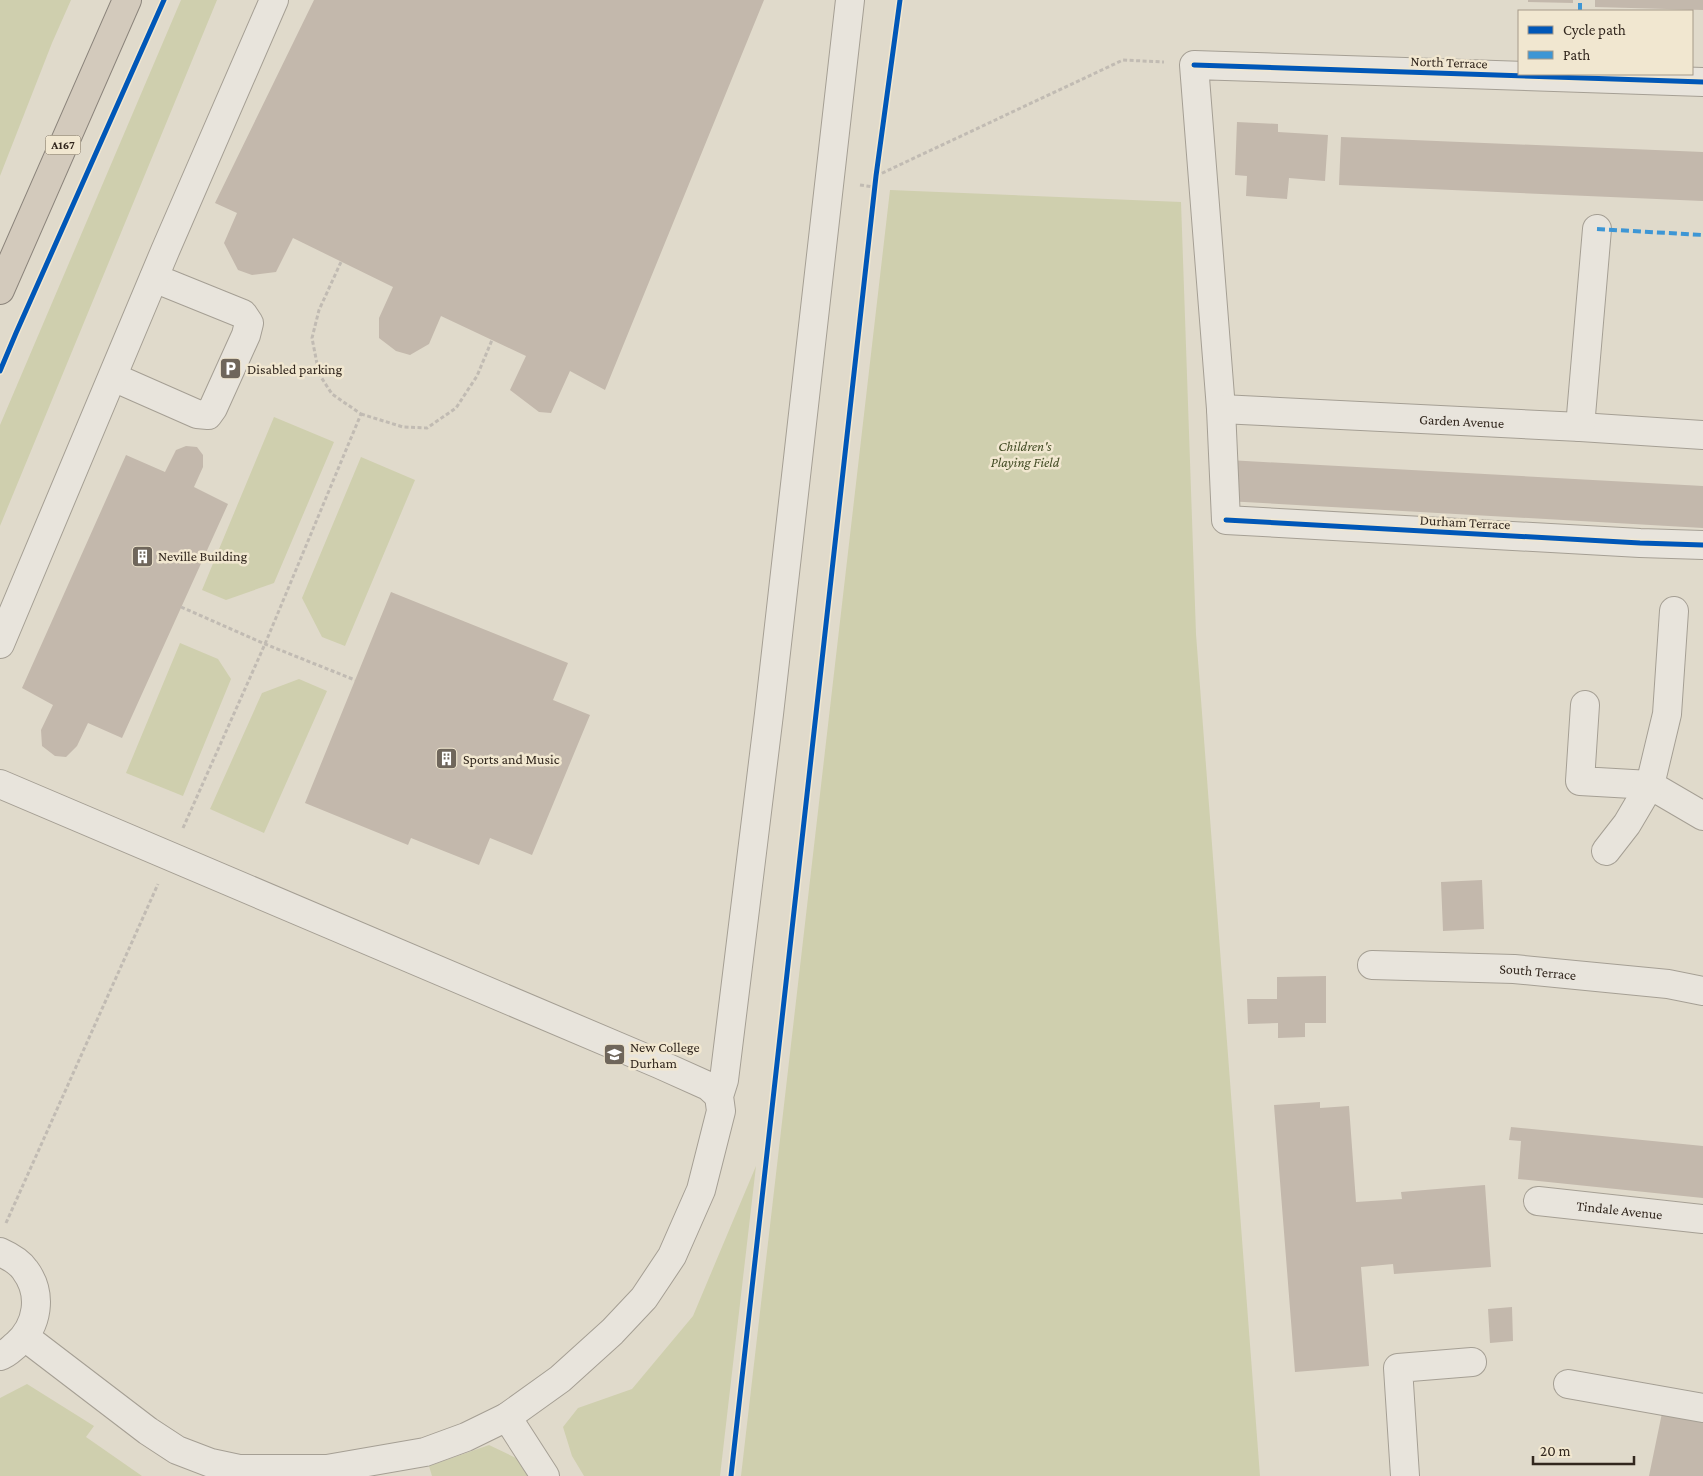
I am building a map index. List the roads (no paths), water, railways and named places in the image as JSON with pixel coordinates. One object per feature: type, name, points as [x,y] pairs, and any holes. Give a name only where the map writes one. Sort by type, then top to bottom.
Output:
[{"type":"highway","name":"A167","points":[[0,290],[127,0]]},
{"type":"street","points":[[0,644],[154,278],[274,0]]},
{"type":"street","points":[[25,1337],[81,1381],[177,1450],[211,1464],[239,1469],[327,1469],[425,1452],[466,1437],[507,1417],[560,1379],[612,1332],[644,1298],[672,1256],[701,1190],[722,1112],[719,1096],[724,1080],[769,714],[850,0]]},
{"type":"street","name":"North Terrace","points":[[1221,409],[1194,65],[1703,82]]},
{"type":"street","points":[[1580,427],[1597,230]]},
{"type":"street","points":[[113,377],[197,414],[208,415],[213,408],[246,335],[249,323],[243,314],[154,278]]},
{"type":"street","name":"Garden Avenue","points":[[1221,409],[1703,435]]},
{"type":"street","name":"Durham Terrace","points":[[1221,409],[1226,520],[1703,545]]},
{"type":"street","points":[[1606,851],[1627,824],[1650,785],[1667,714],[1674,611]]},
{"type":"street","points":[[1585,704],[1580,781],[1650,785],[1703,816]]},
{"type":"street","points":[[0,784],[659,1064],[708,1086],[719,1096]]},
{"type":"street","name":"South Terrace","points":[[1372,965],[1514,969],[1668,984],[1703,991]]},
{"type":"street","name":"Tindale Avenue","points":[[1538,1201],[1703,1219]]},
{"type":"street","points":[[0,1356],[25,1337],[34,1320],[36,1303],[33,1284],[25,1270],[13,1258],[2,1240]]},
{"type":"street","points":[[1405,1476],[1398,1368],[1472,1362]]},
{"type":"street","points":[[1568,1384],[1703,1408]]},
{"type":"street","points":[[507,1417],[545,1476]]},
{"type":"place","name":"Disabled parking","points":[[231,369]]},
{"type":"place","name":"Neville Building","points":[[142,556]]},
{"type":"place","name":"Sports and Music","points":[[447,759]]},
{"type":"place","name":"New College Durham","points":[[614,1055]]},
{"type":"park label","name":"Children's Playing Field","points":[[1025,454]]}]
